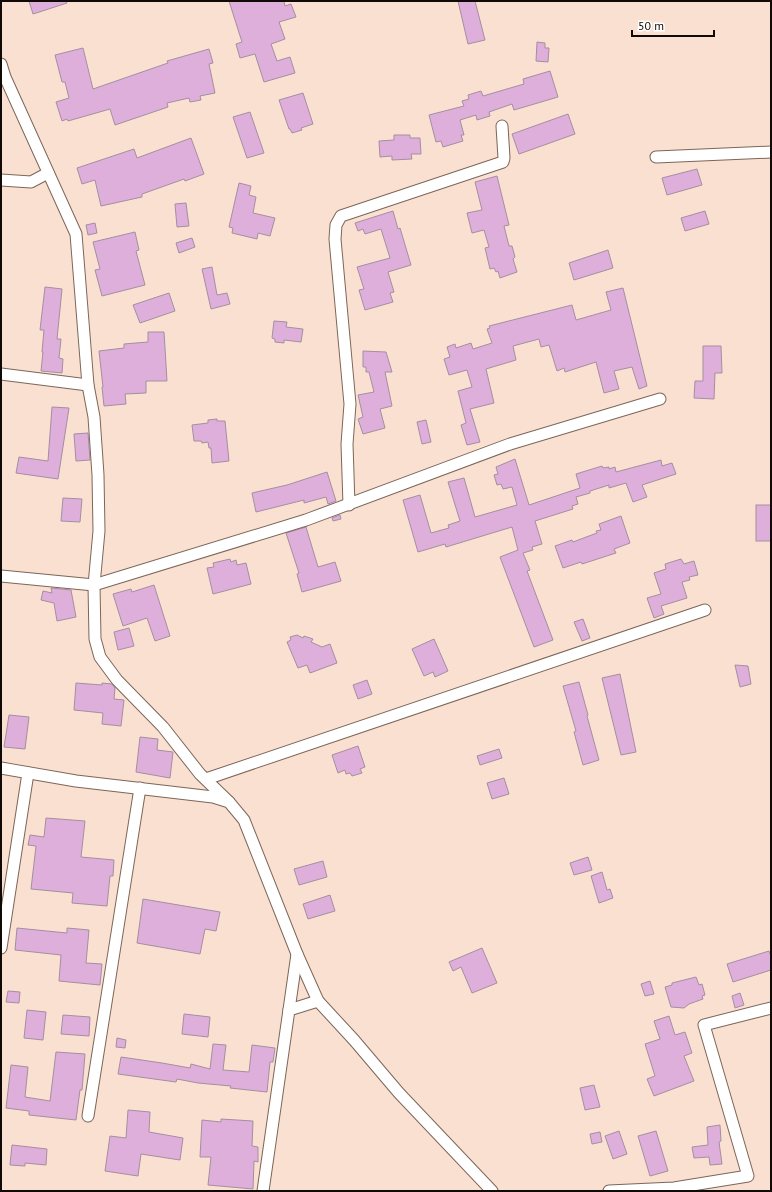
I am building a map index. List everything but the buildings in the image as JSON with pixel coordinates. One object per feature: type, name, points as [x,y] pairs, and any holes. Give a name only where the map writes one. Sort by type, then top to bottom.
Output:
[{"type":"street","points":[[1,64],[5,77],[76,234],[88,385],[94,417],[99,531],[94,584],[95,639],[100,657],[117,680],[163,727],[206,779],[229,802],[244,820],[297,954],[318,1001],[354,1040],[399,1093],[492,1191]]},
{"type":"street","points":[[349,504],[347,444],[350,404],[335,239],[336,225],[341,216],[503,162],[502,126]]},
{"type":"street","points":[[656,157],[771,152]]},
{"type":"street","points":[[1,180],[31,182],[48,173]]},
{"type":"street","points":[[1,374],[88,385]]},
{"type":"street","points":[[1,576],[94,584],[306,520],[510,444],[660,399]]},
{"type":"street","points":[[206,779],[705,610]]},
{"type":"street","points":[[1,768],[76,781],[213,797],[229,802]]},
{"type":"street","points":[[1,948],[28,773]]},
{"type":"street","points":[[88,1116],[140,788]]},
{"type":"street","points":[[263,1191],[297,954]]},
{"type":"street","points":[[289,1010],[318,1001]]},
{"type":"street","points":[[609,1191],[674,1188],[748,1176],[704,1024],[771,1008]]}]
